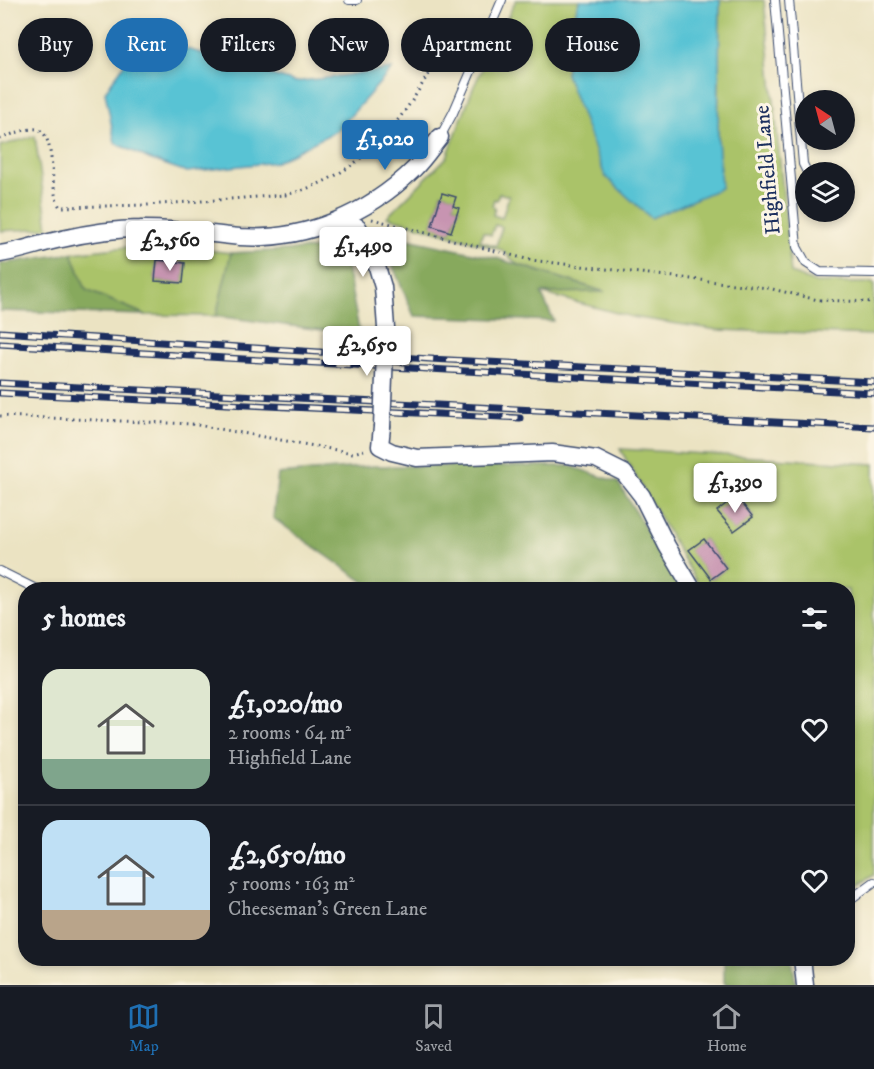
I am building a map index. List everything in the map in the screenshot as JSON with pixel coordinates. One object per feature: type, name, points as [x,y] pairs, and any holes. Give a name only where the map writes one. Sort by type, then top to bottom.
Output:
[{"type":"street","points":[[0,254],[107,231],[178,230],[242,237],[307,231],[341,220],[382,196],[415,168],[440,137]]},
{"type":"street","points":[[341,220],[358,227],[375,260],[383,287],[386,328],[380,446],[392,452],[417,458],[552,453],[596,459],[624,473],[642,496],[688,582]]},
{"type":"street","points":[[803,966],[805,985]]},
{"type":"lane","points":[[349,0],[357,0]]},
{"type":"lane","points":[[494,18],[502,0]]},
{"type":"lane","name":"Highfield Lane","points":[[775,0],[797,247],[806,263],[820,272],[874,273]]},
{"type":"lane","points":[[789,0],[803,162]]},
{"type":"lane","points":[[440,137],[470,72]]},
{"type":"lane","points":[[0,571],[22,582]]},
{"type":"lane","points":[[855,896],[874,882]]},
{"type":"path","points":[[0,138],[32,129],[44,132],[49,140],[54,194],[60,207],[147,205],[285,195],[307,190],[332,179],[357,163],[393,126],[430,72]]},
{"type":"path","points":[[357,212],[375,221],[530,260],[768,288],[818,300],[874,302]]},
{"type":"path","points":[[0,416],[192,424],[353,453],[380,446]]},
{"type":"green space","points":[[516,0],[580,0],[575,18],[545,18],[545,72],[566,72],[720,188],[718,138],[720,0],[764,0],[791,273],[816,283],[874,283],[874,335],[718,330],[632,317],[541,293],[602,291],[517,264],[502,250],[387,217],[447,157],[481,72],[533,72],[533,18],[507,18]],"holes":[[[442,193],[455,197],[453,206],[459,208],[451,232],[432,225]],[[499,193],[509,196],[502,218],[493,215],[495,207],[492,206]],[[495,225],[502,227],[496,246],[480,241],[483,232],[491,235]]]},
{"type":"green space","points":[[35,136],[48,228],[0,231],[0,146]]},
{"type":"green space","points":[[379,233],[496,258],[605,292],[541,293],[554,321],[414,316]]},
{"type":"green space","points":[[155,244],[231,253],[216,316],[146,315],[86,290],[72,253]],"holes":[[[157,260],[185,263],[183,283],[155,281]]]},
{"type":"green space","points":[[343,247],[360,335],[216,316],[231,253]]},
{"type":"green space","points":[[72,253],[86,290],[146,315],[0,311],[0,264]]},
{"type":"green space","points":[[620,449],[874,464],[874,875],[855,887],[855,582],[697,582]],"holes":[[[736,496],[753,516],[734,531],[718,511]],[[704,539],[726,568],[711,579],[690,550]]]},
{"type":"green space","points":[[372,466],[570,466],[618,482],[677,582],[364,582],[273,518],[278,474]]},
{"type":"green space","points":[[724,966],[793,966],[796,985],[726,985]]},
{"type":"water","points":[[580,0],[720,0],[718,138],[721,188],[651,218],[605,176],[566,72],[640,72],[640,18],[575,18]]},
{"type":"water","points":[[188,49],[200,53],[200,72],[262,72],[295,82],[370,72],[389,72],[389,69],[392,69],[338,130],[276,162],[187,172],[149,159],[115,143],[105,92],[119,72],[188,72]]},
{"type":"building","points":[[442,193],[456,197],[453,206],[459,208],[451,232],[432,226]]},
{"type":"building","points":[[157,260],[185,263],[183,283],[155,281]]},
{"type":"building","points":[[736,496],[753,517],[734,531],[717,511]]},
{"type":"building","points":[[704,539],[726,568],[711,579],[689,550]]},
{"type":"railway","points":[[0,332],[430,359],[874,382]]},
{"type":"railway","points":[[0,344],[874,393]]},
{"type":"railway","points":[[0,383],[874,427]]},
{"type":"railway","points":[[0,393],[520,418]]}]
